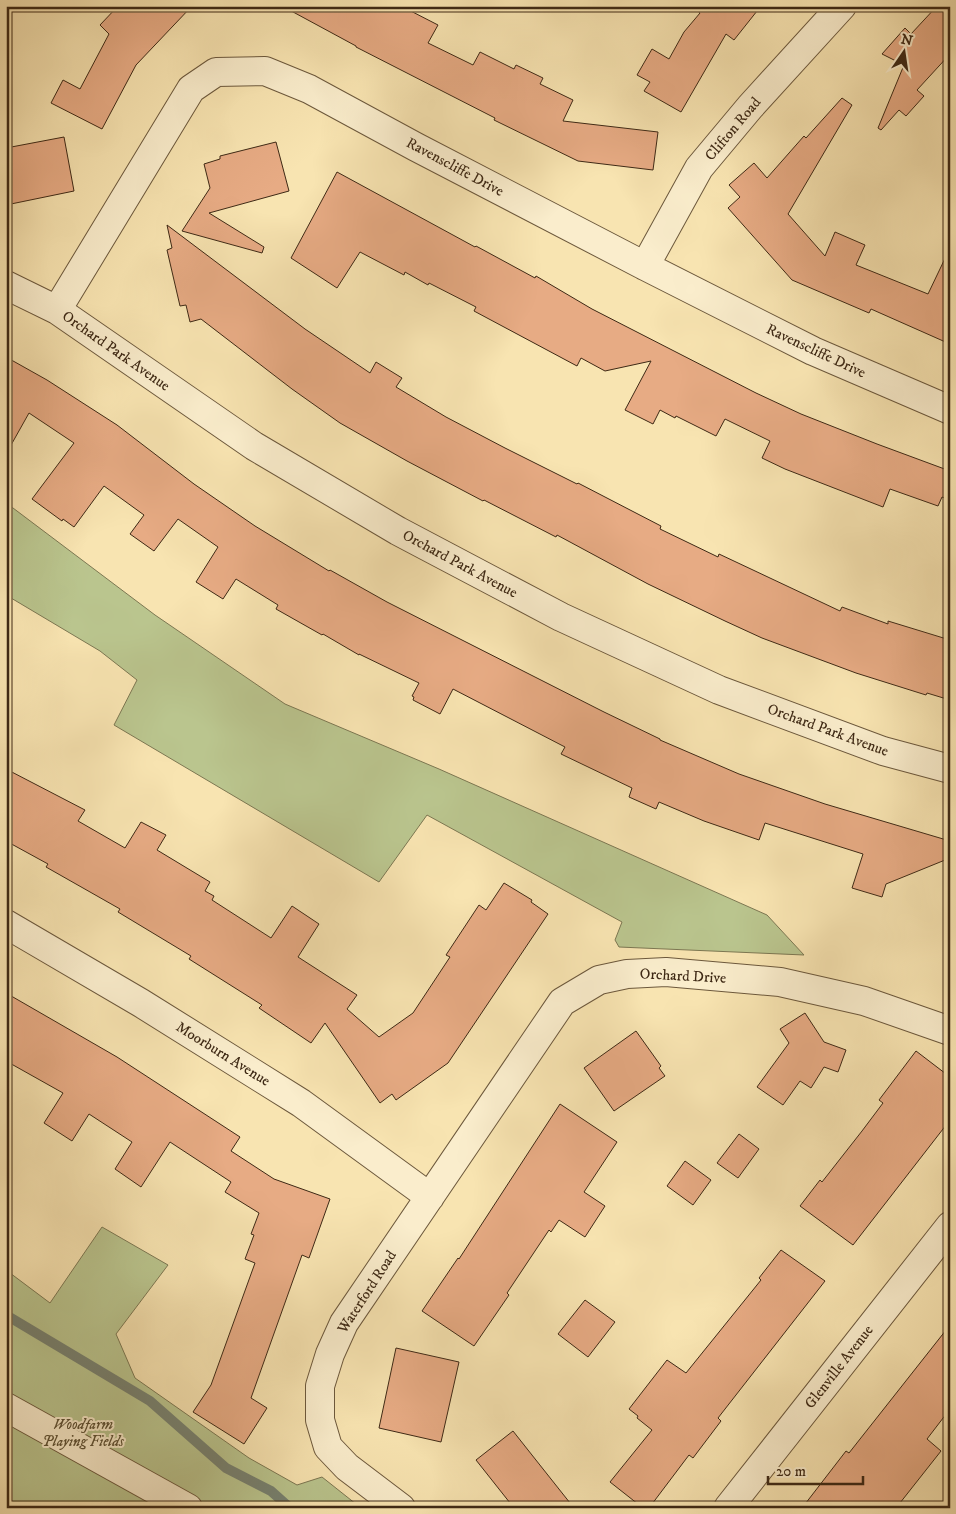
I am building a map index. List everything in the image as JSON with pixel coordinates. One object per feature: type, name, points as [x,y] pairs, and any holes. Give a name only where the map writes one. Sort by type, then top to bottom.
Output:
[{"type":"street","name":"Clifton Road","points":[[645,266],[699,168],[750,107],[842,6]]},
{"type":"street","name":"Ravenscliffe Drive","points":[[57,310],[191,89],[216,72],[265,71],[309,89],[416,147],[813,352],[950,410]]},
{"type":"street","name":"Orchard Park Avenue","points":[[6,285],[57,310],[254,446],[398,531],[561,618],[719,690],[883,751],[950,770]]},
{"type":"street","name":"Moorburn Avenue","points":[[6,924],[141,1004],[301,1103],[430,1197]]},
{"type":"street","name":"Orchard Drive","points":[[430,1197],[562,1002],[598,980],[627,974],[666,972],[780,982],[864,1001],[950,1031]]},
{"type":"street","name":"Waterford Road","points":[[402,1508],[347,1467],[328,1447],[320,1420],[320,1386],[330,1354],[344,1323],[430,1197]]},
{"type":"street","name":"Glenville Avenue","points":[[728,1508],[950,1226]]},
{"type":"street","points":[[6,1407],[188,1508]]},
{"type":"green space","points":[[6,505],[13,508],[155,615],[285,704],[439,769],[767,915],[804,955],[619,947],[615,940],[622,922],[427,815],[379,882],[114,725],[137,680],[100,651],[6,595]]},
{"type":"green space","name":"Woodfarm Playing Fields","points":[[102,1227],[168,1265],[116,1334],[135,1378],[249,1458],[297,1485],[322,1477],[361,1508],[6,1508],[6,1270],[50,1303]]},
{"type":"building","points":[[118,6],[192,6],[136,65],[102,129],[51,103],[63,80],[80,89],[109,34],[100,25]]},
{"type":"building","points":[[282,6],[401,6],[438,25],[428,43],[473,65],[480,52],[514,69],[516,65],[543,78],[540,84],[573,100],[563,121],[658,132],[653,170],[578,161],[494,120],[495,118],[356,47]]},
{"type":"building","points":[[692,6],[761,6],[734,40],[726,34],[681,112],[644,91],[650,82],[637,75],[652,49],[669,59],[684,32],[700,13]]},
{"type":"building","points":[[937,6],[950,6],[950,54],[917,90],[924,96],[906,116],[899,110],[881,130],[878,128],[904,65],[882,54],[905,28],[911,34]]},
{"type":"building","points":[[842,98],[852,105],[788,214],[825,256],[835,232],[865,245],[856,265],[928,294],[950,248],[950,344],[871,309],[869,313],[792,280],[728,208],[740,197],[729,185],[754,163],[767,178],[804,136],[806,138]]},
{"type":"building","points":[[64,137],[74,191],[6,205],[6,148]]},
{"type":"building","points":[[276,142],[289,191],[209,213],[264,247],[262,253],[182,231],[210,188],[204,164],[220,159],[220,156]]},
{"type":"building","points":[[337,172],[475,247],[535,278],[536,276],[592,309],[756,393],[801,414],[950,471],[950,500],[942,497],[938,506],[890,489],[883,507],[785,469],[762,458],[770,441],[725,419],[716,436],[660,410],[653,424],[625,410],[651,361],[605,371],[581,358],[577,366],[474,311],[476,307],[405,272],[404,275],[360,252],[337,288],[291,258]]},
{"type":"building","points":[[167,225],[305,329],[370,373],[376,362],[402,378],[396,387],[446,417],[661,526],[660,529],[718,557],[719,554],[840,611],[842,607],[888,624],[888,621],[950,640],[950,700],[927,693],[926,695],[856,673],[762,638],[648,584],[557,535],[556,537],[483,501],[340,423],[292,389],[201,319],[190,322],[186,305],[180,306],[167,250],[172,248]]},
{"type":"building","points":[[6,357],[47,380],[117,425],[194,484],[255,526],[329,571],[387,602],[660,740],[739,774],[825,804],[950,841],[950,858],[886,884],[882,897],[852,888],[863,854],[765,823],[759,840],[704,821],[659,802],[656,809],[629,797],[632,788],[561,754],[565,747],[453,689],[440,714],[413,700],[414,697],[412,696],[419,683],[359,655],[276,609],[278,605],[236,579],[223,599],[196,582],[218,547],[178,519],[154,551],[130,534],[144,515],[104,486],[74,527],[63,519],[62,521],[32,499],[74,443],[29,413],[6,454]]},
{"type":"building","points":[[6,769],[85,810],[78,821],[125,848],[141,822],[166,835],[157,850],[210,882],[205,891],[214,896],[212,900],[271,938],[292,906],[319,924],[298,957],[357,995],[347,1009],[379,1037],[413,1013],[450,957],[446,955],[479,905],[486,910],[504,883],[532,900],[531,902],[548,914],[448,1063],[396,1100],[392,1094],[380,1103],[325,1023],[311,1043],[259,1008],[262,1005],[189,959],[191,956],[118,912],[120,909],[46,867],[48,864],[6,841]]},
{"type":"building","points":[[6,993],[117,1057],[240,1137],[231,1151],[274,1179],[330,1199],[309,1258],[302,1255],[251,1398],[267,1408],[244,1444],[193,1412],[211,1385],[255,1263],[245,1259],[254,1235],[251,1234],[259,1213],[225,1192],[231,1182],[170,1142],[141,1187],[115,1169],[132,1142],[89,1114],[72,1141],[44,1123],[63,1093],[6,1061]]},
{"type":"building","points":[[805,1013],[824,1042],[846,1050],[838,1072],[824,1067],[811,1088],[800,1081],[783,1105],[757,1087],[789,1043],[780,1029]]},
{"type":"building","points":[[636,1031],[661,1066],[659,1068],[665,1076],[614,1111],[584,1068]]},
{"type":"building","points":[[916,1051],[950,1077],[950,1120],[853,1245],[800,1206],[820,1180],[822,1182],[883,1103],[879,1100]]},
{"type":"building","points":[[560,1104],[617,1142],[584,1192],[605,1206],[585,1237],[559,1220],[551,1232],[549,1230],[507,1293],[509,1295],[474,1346],[422,1311],[459,1259]]},
{"type":"building","points":[[739,1134],[759,1149],[738,1178],[717,1163]]},
{"type":"building","points":[[685,1161],[711,1180],[693,1205],[667,1186]]},
{"type":"building","points":[[781,1250],[825,1281],[718,1418],[721,1421],[693,1458],[689,1455],[649,1508],[643,1508],[610,1482],[652,1430],[629,1409],[667,1360],[686,1373],[761,1280],[759,1278]]},
{"type":"building","points":[[585,1300],[615,1322],[588,1357],[558,1334]]},
{"type":"building","points":[[950,1325],[950,1409],[927,1439],[941,1451],[896,1508],[802,1508],[846,1451],[849,1453]]},
{"type":"building","points":[[396,1348],[459,1362],[441,1442],[379,1428]]},
{"type":"building","points":[[513,1431],[574,1508],[514,1508],[476,1460]]},
{"type":"waterway","points":[[6,1315],[150,1401],[226,1468],[271,1491],[290,1508]]}]
